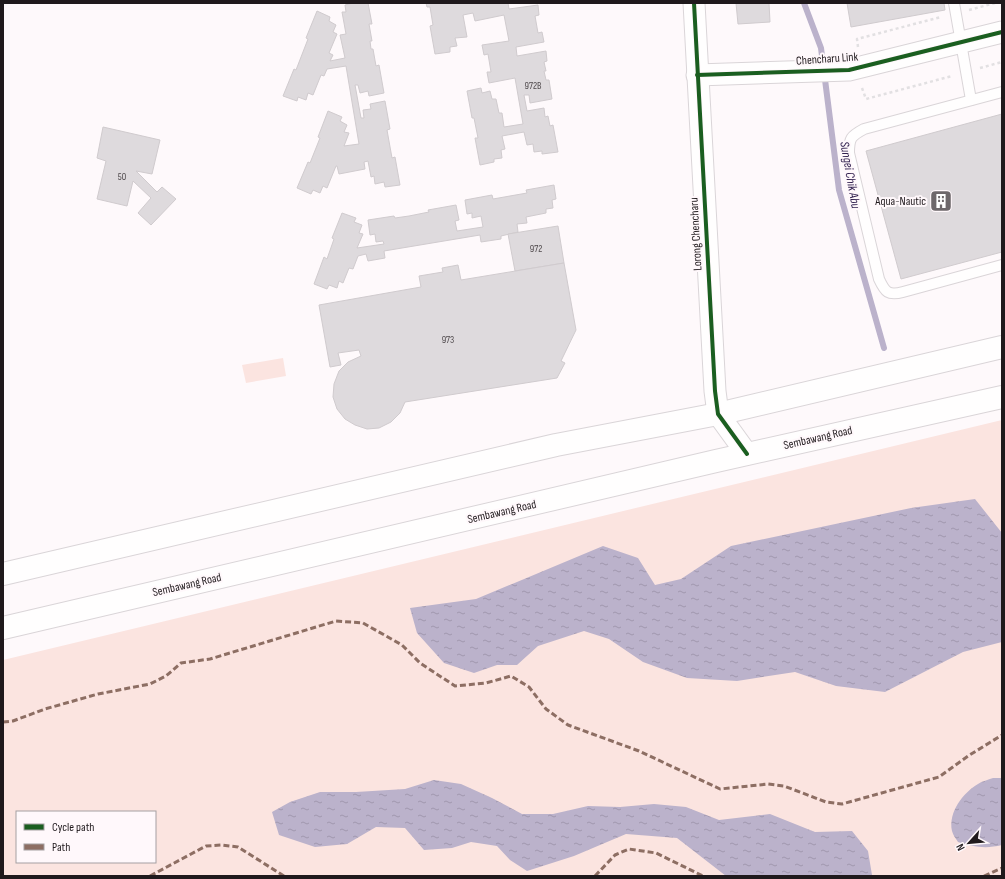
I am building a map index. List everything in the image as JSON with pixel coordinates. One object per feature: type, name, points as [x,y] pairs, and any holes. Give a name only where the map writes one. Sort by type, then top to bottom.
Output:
[{"type":"main road","points":[[3,574],[556,446],[718,414],[1002,347]]},
{"type":"main road","name":"Sembawang Road","points":[[3,628],[747,454],[1002,397]]},
{"type":"street","name":"Lorong Chencharu","points":[[694,3],[715,392],[718,414],[747,454]]},
{"type":"street","name":"Chencharu Link","points":[[697,76],[793,72],[856,75],[1002,32]]},
{"type":"lane","points":[[954,3],[971,100]]},
{"type":"lane","points":[[1002,92],[864,129],[850,138],[849,153],[879,279],[883,289],[888,293],[894,294],[1002,265]]},
{"type":"path","points":[[995,3],[857,39],[856,75],[866,99],[1002,62]]},
{"type":"shaded area","points":[[283,358],[286,376],[246,383],[242,365]]},
{"type":"shaded area","points":[[1002,420],[1002,876],[3,876],[3,660]]},
{"type":"water","points":[[975,499],[1002,533],[1002,642],[963,652],[885,692],[836,686],[795,672],[737,681],[687,678],[643,662],[609,639],[584,631],[538,646],[517,665],[497,665],[474,673],[444,663],[417,633],[410,608],[476,599],[603,546],[638,558],[655,585],[681,579],[731,546],[911,508]]},
{"type":"water","points":[[993,778],[1002,778],[1002,845],[980,847],[958,842],[952,832],[951,824],[952,817],[958,804],[972,788],[981,782]]},
{"type":"water","points":[[434,780],[461,784],[522,814],[553,814],[588,806],[620,807],[654,804],[686,807],[719,820],[770,814],[815,832],[852,831],[868,851],[872,875],[726,876],[677,838],[626,834],[574,856],[527,871],[510,860],[497,846],[471,842],[452,848],[424,850],[405,828],[376,827],[347,844],[315,847],[279,835],[272,812],[290,802],[320,792],[356,792],[405,789]]},
{"type":"building","points":[[353,3],[368,3],[372,24],[369,24],[372,41],[370,41],[371,49],[373,49],[376,66],[379,65],[384,93],[369,96],[368,91],[360,93],[358,85],[355,85],[361,118],[364,118],[363,110],[371,109],[370,104],[385,101],[390,129],[387,130],[392,158],[395,157],[400,185],[385,187],[384,182],[375,184],[374,176],[371,177],[368,161],[364,162],[365,169],[339,174],[336,166],[327,188],[323,186],[320,193],[313,190],[311,194],[297,188],[308,162],[310,163],[320,138],[318,137],[328,111],[342,117],[340,121],[347,125],[344,132],[349,133],[344,146],[359,144],[346,66],[327,69],[324,76],[321,75],[313,95],[308,93],[306,100],[298,97],[297,101],[283,96],[294,69],[296,70],[308,39],[306,38],[317,11],[330,17],[329,21],[336,25],[333,32],[337,34],[329,53],[333,55],[330,61],[345,58],[340,35],[346,34],[342,12],[346,12],[345,5]]},
{"type":"building","points":[[426,3],[508,3],[509,9],[538,5],[539,15],[535,16],[538,33],[542,32],[544,42],[516,47],[517,56],[546,51],[547,61],[544,62],[546,71],[544,71],[546,80],[549,80],[552,99],[530,103],[529,95],[524,95],[527,111],[544,108],[545,117],[548,116],[550,126],[553,125],[558,152],[542,154],[542,151],[534,152],[533,144],[527,145],[524,132],[502,136],[505,149],[501,150],[502,158],[494,159],[494,162],[480,165],[475,138],[478,138],[474,118],[472,118],[467,91],[481,88],[482,93],[490,91],[492,99],[496,99],[499,113],[502,113],[504,127],[523,124],[515,78],[489,83],[487,72],[491,72],[488,54],[484,55],[482,45],[509,41],[504,15],[475,21],[473,13],[463,15],[467,37],[455,38],[457,46],[450,47],[450,52],[435,54],[430,26],[433,25],[430,7],[427,7]]},
{"type":"building","points":[[736,3],[769,3],[770,22],[738,24]]},
{"type":"building","points":[[847,3],[944,3],[945,10],[851,27]]},
{"type":"building","name":"Aqua-Nautic","points":[[1002,114],[1002,252],[901,279],[866,151]]},
{"type":"building","points":[[103,127],[160,140],[152,174],[136,171],[157,192],[162,187],[176,199],[151,225],[138,213],[151,198],[133,181],[127,206],[97,199],[106,161],[97,158]]},
{"type":"building","points":[[554,185],[556,199],[552,200],[553,208],[546,209],[546,213],[526,217],[527,223],[517,224],[518,232],[501,236],[501,239],[481,242],[480,235],[384,251],[385,258],[368,261],[366,254],[358,256],[353,269],[349,268],[343,283],[339,281],[337,288],[329,285],[327,289],[314,284],[324,257],[327,259],[334,239],[332,238],[342,213],[356,218],[354,222],[362,225],[359,233],[363,234],[357,248],[384,244],[383,241],[376,242],[375,234],[370,235],[368,220],[394,216],[395,218],[409,216],[429,212],[428,210],[456,205],[459,220],[455,221],[457,231],[483,227],[481,216],[472,218],[472,213],[467,214],[465,200],[492,195],[493,199],[527,193],[526,190]]},
{"type":"building","points":[[558,226],[564,263],[515,271],[508,234]]},
{"type":"building","points":[[564,263],[576,330],[561,361],[565,363],[557,378],[405,402],[400,413],[391,422],[379,428],[367,429],[355,425],[345,419],[337,409],[333,397],[334,384],[339,371],[348,362],[361,356],[359,350],[338,353],[341,365],[330,367],[319,305],[421,287],[419,276],[443,272],[442,268],[458,265],[461,280]]},
{"type":"waterway","name":"Sungei Chik Abu","points":[[804,3],[821,48],[839,190],[884,348]]},
{"type":"marked path","points":[[3,722],[13,721],[45,709],[98,694],[150,684],[166,676],[181,663],[210,659],[336,621],[363,623],[402,645],[420,663],[455,686],[486,683],[511,676],[529,687],[546,709],[568,725],[639,751],[720,789],[768,784],[784,786],[826,802],[842,804],[939,777],[968,756],[1002,735]]},
{"type":"marked path","points":[[150,876],[206,846],[221,845],[238,847],[284,876]]},
{"type":"marked path","points":[[595,876],[615,855],[629,849],[656,853],[703,876]]},
{"type":"marked path","points":[[984,876],[1002,868]]},
{"type":"cycle path","points":[[694,3],[715,391],[718,414],[747,454]]},
{"type":"cycle path","points":[[697,75],[849,70],[1002,32]]},
{"type":"place","name":"Aqua-Nautic","points":[[941,201]]}]
